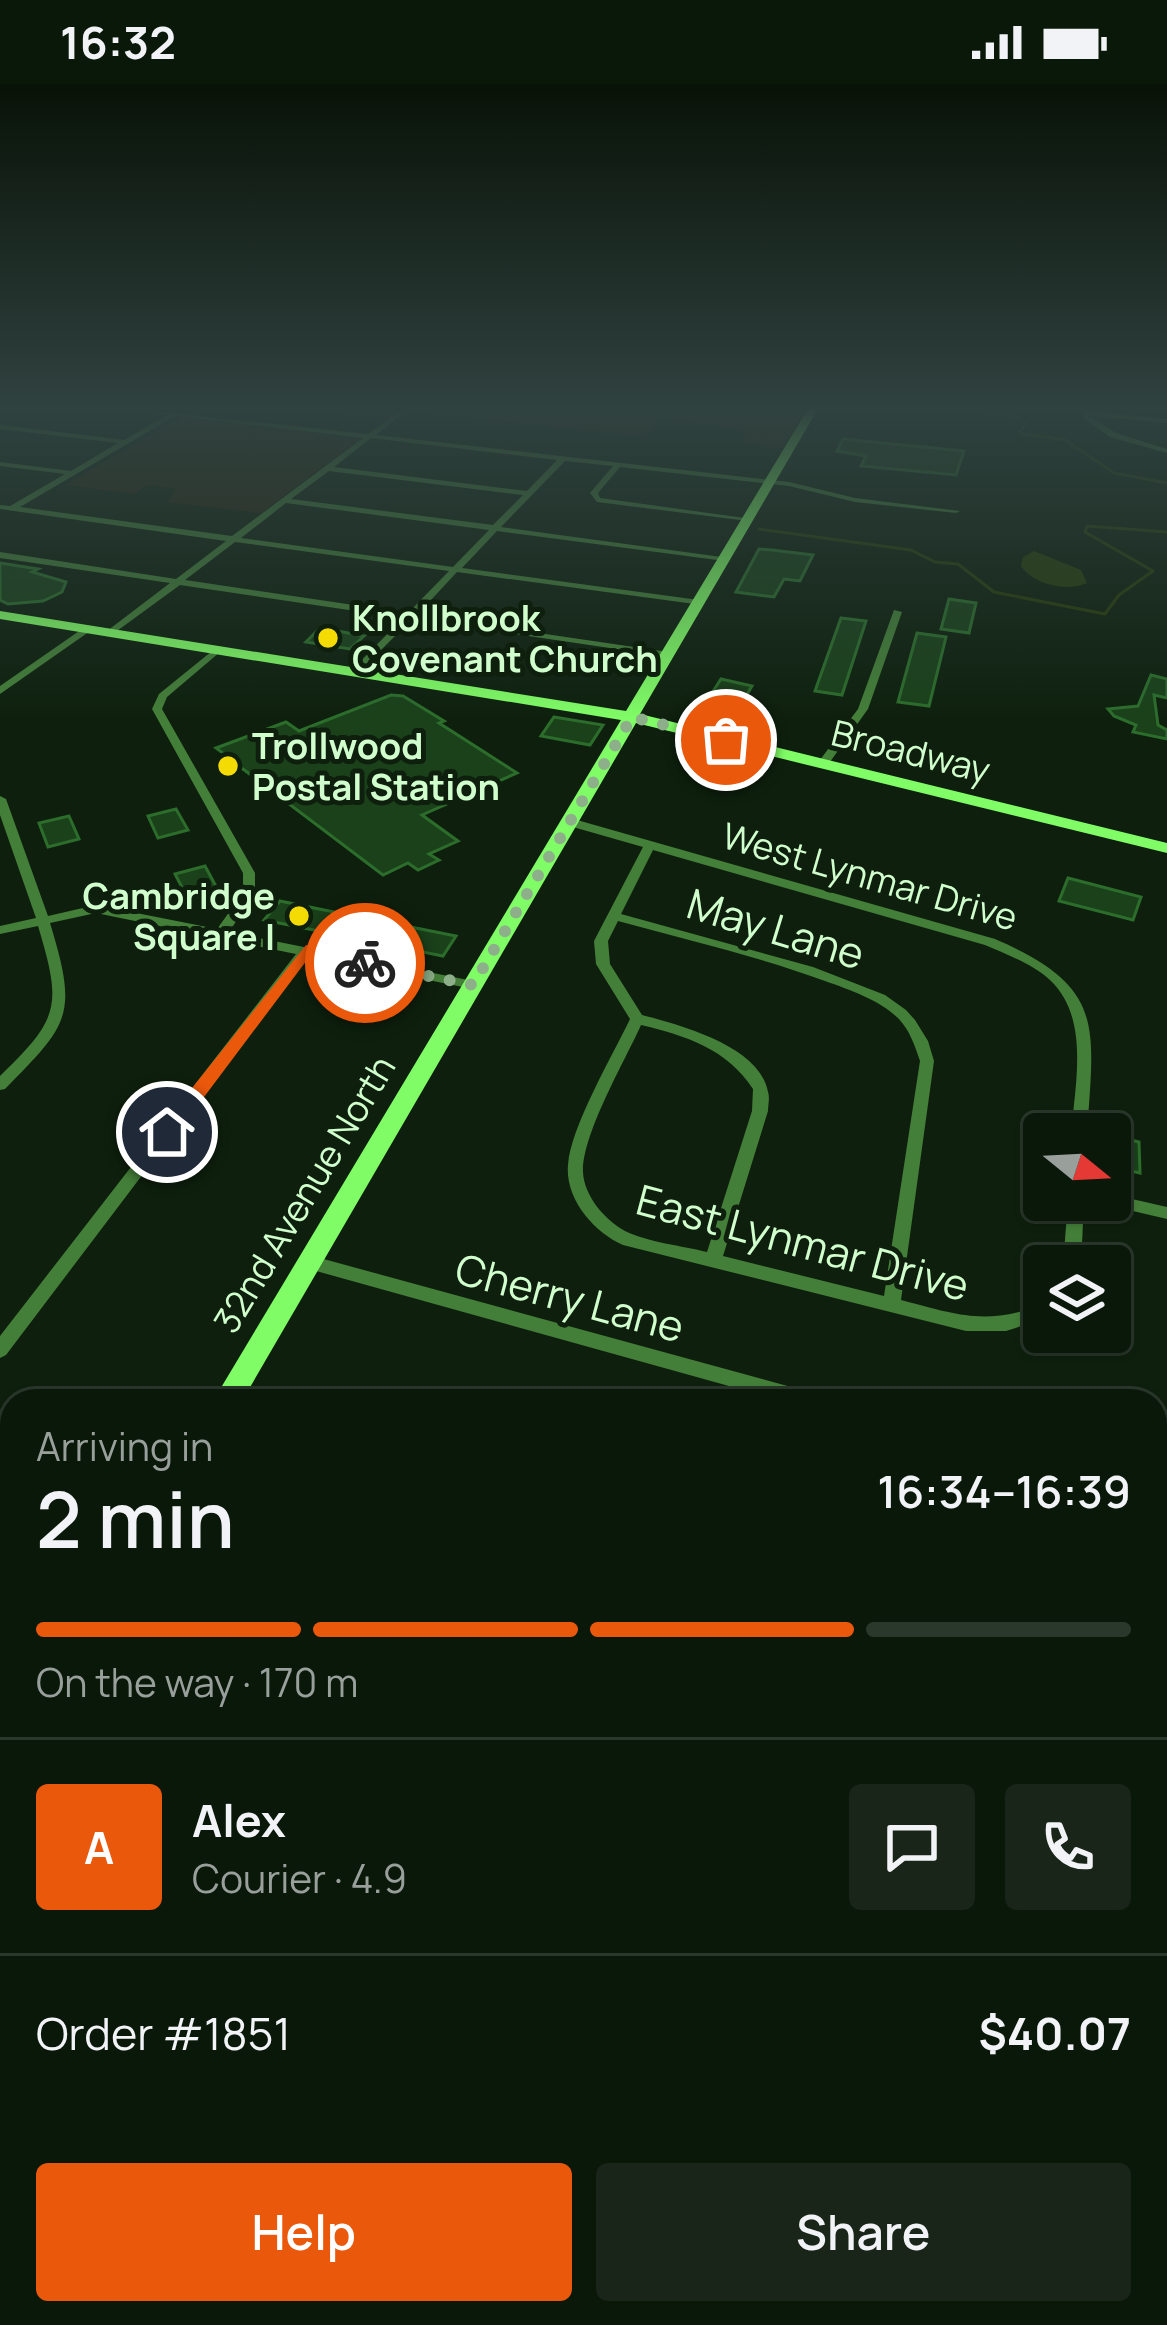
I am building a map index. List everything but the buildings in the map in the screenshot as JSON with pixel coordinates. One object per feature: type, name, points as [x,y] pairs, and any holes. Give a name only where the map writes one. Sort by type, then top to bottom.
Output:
[{"type":"street","points":[[38,512],[699,603]]},
{"type":"street","points":[[110,633],[270,512]]},
{"type":"street","points":[[367,512],[725,558]]},
{"type":"street","points":[[356,672],[510,512]]},
{"type":"street","points":[[689,512],[748,519]]},
{"type":"street","name":"32nd Avenue North","points":[[234,1389],[752,512]]},
{"type":"street","points":[[0,555],[668,655]]},
{"type":"street","points":[[824,764],[863,709],[897,612]]},
{"type":"street","name":"Broadway","points":[[0,615],[632,717],[1167,848]]},
{"type":"street","points":[[0,692],[88,629]]},
{"type":"street","points":[[218,650],[159,700],[157,709],[249,873],[249,893],[221,933]]},
{"type":"street","points":[[0,799],[57,979],[58,1016],[0,1085]]},
{"type":"street","name":"West Lynmar Drive","points":[[570,822],[990,942],[1039,963],[1058,977],[1082,1013],[1080,1113]]},
{"type":"street","points":[[649,846],[602,941],[603,964],[638,1019],[683,1030],[733,1052],[761,1089],[760,1111],[713,1260]]},
{"type":"street","points":[[0,930],[95,909],[473,985]]},
{"type":"street","name":"May Lane","points":[[613,916],[853,987],[901,1012],[914,1029],[927,1061],[891,1305]]},
{"type":"street","points":[[0,1350],[306,950]]},
{"type":"street","name":"East Lynmar Drive","points":[[638,1019],[575,1168],[586,1207],[622,1238],[996,1327],[1023,1321]]},
{"type":"street","points":[[1131,1205],[1167,1213]]},
{"type":"street","name":"Cherry Lane","points":[[309,1262],[769,1389]]},
{"type":"shaded area","points":[[1034,551],[1081,570],[1087,583],[1061,587],[1034,578],[1021,566],[1023,557]]},
{"type":"waterway","points":[[759,529],[911,550],[935,562],[958,564],[994,592],[1105,614],[1119,595],[1153,571],[1085,532],[1087,526],[1167,532]]},
{"type":"way so far","points":[[365,963],[473,985],[632,717],[726,740]]},
{"type":"place","name":"Knollbrook Covenant Church","points":[[328,638]]},
{"type":"place","name":"Trollwood Postal Station","points":[[228,766]]},
{"type":"place","name":"Cambridge Square I","points":[[299,916]]},
{"type":"route","points":[[167,1132],[306,950],[365,963]]}]
